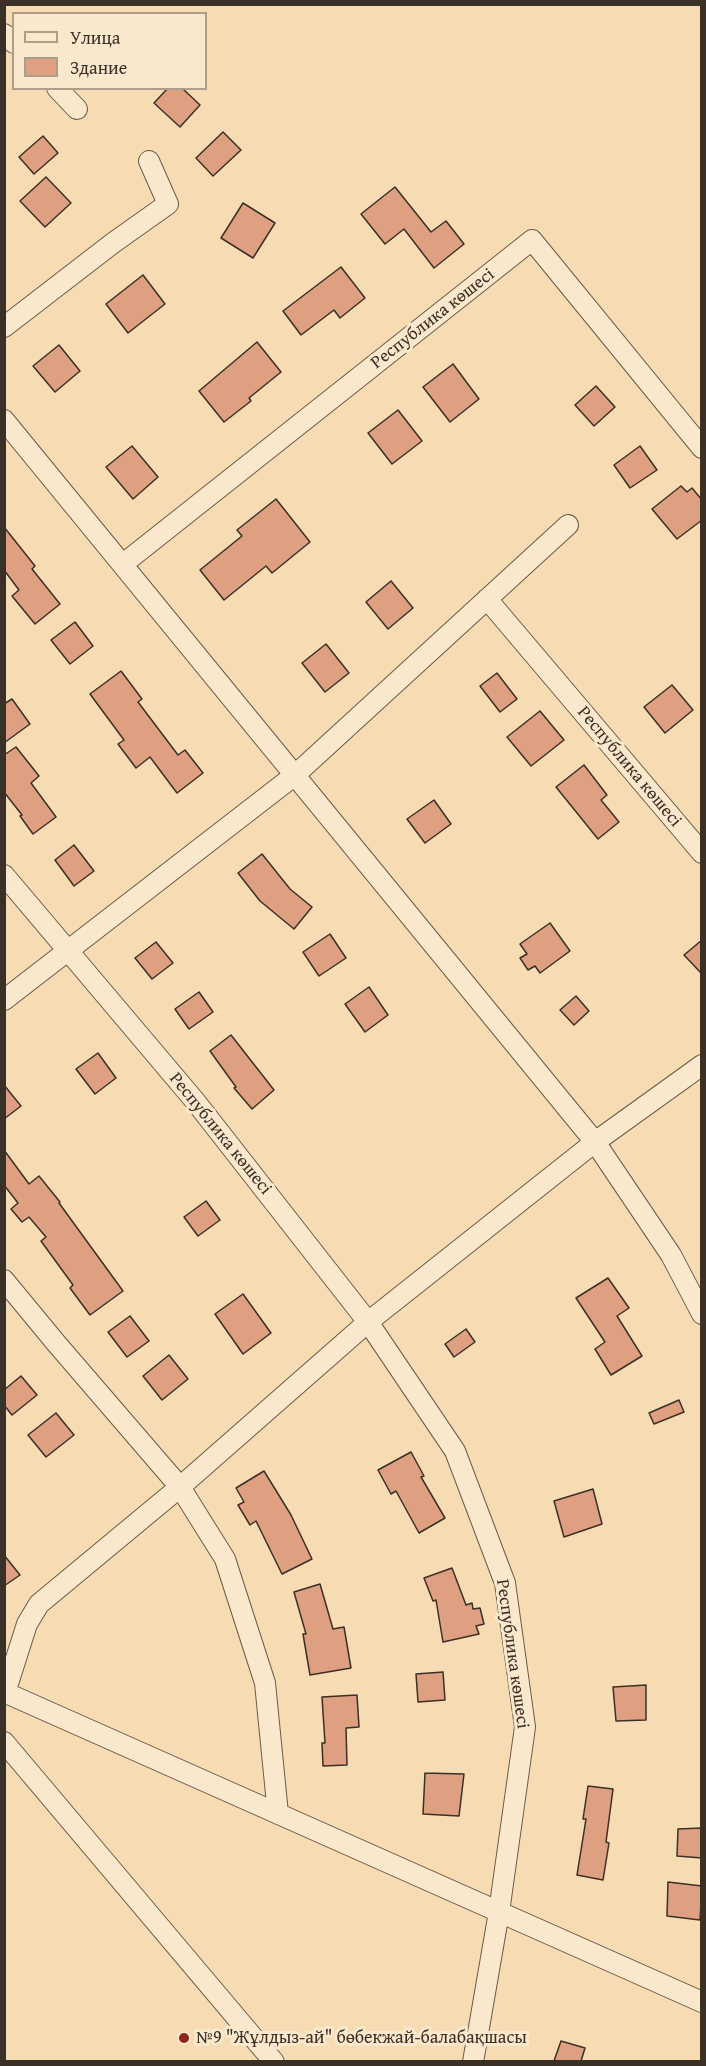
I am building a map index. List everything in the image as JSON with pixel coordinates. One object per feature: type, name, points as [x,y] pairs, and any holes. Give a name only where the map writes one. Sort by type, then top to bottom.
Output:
[{"type":"street","points":[[59,90],[77,109]]},
{"type":"street","points":[[4,327],[113,243],[168,204],[149,161]]},
{"type":"street","name":"Республика көшесі","points":[[123,564],[532,240],[702,448]]},
{"type":"street","points":[[4,420],[595,1142],[671,1255],[702,1314]]},
{"type":"street","points":[[4,1000],[295,776],[568,525]]},
{"type":"street","name":"Республика көшесі","points":[[487,599],[702,853]]},
{"type":"street","name":"Республика көшесі","points":[[4,875],[195,1101],[368,1322],[455,1451],[505,1583],[525,1727],[499,1912],[472,2061]]},
{"type":"street","points":[[702,1065],[595,1142],[368,1322],[180,1487],[39,1604],[27,1624],[5,1692],[702,2002]]},
{"type":"street","points":[[4,1280],[180,1487],[225,1559],[265,1683],[278,1814]]},
{"type":"street","points":[[4,1742],[274,2061]]},
{"type":"building","points":[[166,90],[184,90],[200,105],[180,127],[154,103]]},
{"type":"building","points":[[223,132],[241,150],[213,176],[196,158]]},
{"type":"building","points":[[43,136],[58,153],[34,174],[19,157]]},
{"type":"building","points":[[46,177],[71,203],[45,227],[20,201]]},
{"type":"building","points":[[395,187],[431,232],[446,221],[464,244],[434,268],[404,229],[385,244],[361,214]]},
{"type":"building","points":[[243,203],[275,223],[253,258],[221,238]]},
{"type":"building","points":[[341,267],[365,298],[340,318],[334,310],[301,335],[283,311]]},
{"type":"building","points":[[143,275],[165,304],[128,333],[106,304]]},
{"type":"building","points":[[257,342],[281,372],[249,398],[251,401],[224,422],[199,391]]},
{"type":"building","points":[[59,345],[80,371],[55,392],[33,366]]},
{"type":"building","points":[[453,364],[479,399],[450,422],[423,387]]},
{"type":"building","points":[[596,386],[615,407],[594,426],[575,405]]},
{"type":"building","points":[[398,410],[422,441],[392,464],[368,433]]},
{"type":"building","points":[[132,446],[158,477],[133,499],[106,467]]},
{"type":"building","points":[[640,446],[657,470],[630,488],[614,465]]},
{"type":"building","points":[[681,486],[687,492],[692,488],[702,500],[702,520],[677,539],[652,509]]},
{"type":"building","points":[[276,499],[310,542],[272,573],[266,566],[224,600],[200,570],[242,536],[237,530]]},
{"type":"building","points":[[4,527],[35,566],[32,569],[60,604],[35,624],[12,596],[19,590],[4,570]]},
{"type":"building","points":[[391,581],[413,608],[388,629],[366,602]]},
{"type":"building","points":[[75,622],[93,646],[70,664],[51,640]]},
{"type":"building","points":[[326,644],[349,673],[325,692],[302,663]]},
{"type":"building","points":[[121,671],[142,699],[138,702],[178,755],[185,750],[203,773],[177,793],[150,757],[136,768],[118,744],[124,740],[90,694]]},
{"type":"building","points":[[497,673],[517,699],[500,712],[480,686]]},
{"type":"building","points":[[672,685],[693,710],[665,733],[644,707]]},
{"type":"building","points":[[12,699],[30,724],[4,743],[4,704]]},
{"type":"building","points":[[540,711],[564,740],[531,766],[507,737]]},
{"type":"building","points":[[16,747],[39,776],[31,783],[56,817],[33,834],[4,792],[4,755]]},
{"type":"building","points":[[584,765],[607,795],[601,800],[619,822],[598,839],[556,787]]},
{"type":"building","points":[[434,800],[451,824],[425,843],[407,819]]},
{"type":"building","points":[[74,845],[94,871],[74,886],[55,860]]},
{"type":"building","points":[[262,854],[290,889],[312,907],[294,929],[260,901],[238,873]]},
{"type":"building","points":[[550,923],[570,951],[540,973],[535,966],[528,970],[520,958],[527,954],[520,944]]},
{"type":"building","points":[[330,934],[346,958],[319,976],[303,952]]},
{"type":"building","points":[[702,940],[702,974],[684,955]]},
{"type":"building","points":[[156,942],[173,963],[152,979],[135,958]]},
{"type":"building","points":[[369,987],[388,1015],[365,1032],[345,1004]]},
{"type":"building","points":[[199,992],[213,1012],[189,1029],[175,1009]]},
{"type":"building","points":[[576,996],[589,1011],[574,1025],[560,1010]]},
{"type":"building","points":[[231,1035],[274,1090],[252,1109],[234,1088],[236,1087],[210,1051]]},
{"type":"building","points":[[98,1053],[116,1078],[95,1094],[76,1069]]},
{"type":"building","points":[[4,1085],[21,1106],[4,1119]]},
{"type":"building","points":[[4,1150],[29,1184],[39,1176],[123,1291],[90,1315],[70,1288],[73,1285],[41,1241],[46,1237],[29,1217],[22,1222],[11,1209],[18,1203],[4,1185]]},
{"type":"building","points":[[206,1201],[220,1220],[198,1236],[184,1217]]},
{"type":"building","points":[[608,1278],[629,1308],[617,1316],[642,1356],[611,1375],[595,1349],[605,1342],[576,1298]]},
{"type":"building","points":[[243,1294],[271,1333],[243,1354],[215,1314]]},
{"type":"building","points":[[130,1316],[149,1341],[127,1357],[108,1332]]},
{"type":"building","points":[[466,1329],[475,1342],[454,1357],[445,1344]]},
{"type":"building","points":[[169,1355],[188,1379],[162,1400],[143,1376]]},
{"type":"building","points":[[21,1376],[37,1395],[12,1415],[4,1405],[4,1390]]},
{"type":"building","points":[[679,1400],[684,1412],[654,1424],[649,1413]]},
{"type":"building","points":[[56,1413],[74,1435],[46,1457],[28,1435]]},
{"type":"building","points":[[411,1452],[424,1476],[421,1477],[445,1518],[419,1533],[396,1491],[391,1494],[378,1470]]},
{"type":"building","points":[[264,1471],[291,1515],[312,1559],[282,1574],[256,1521],[250,1525],[238,1505],[244,1502],[236,1488]]},
{"type":"building","points":[[593,1489],[602,1524],[564,1537],[554,1501]]},
{"type":"building","points":[[4,1555],[20,1575],[4,1586]]},
{"type":"building","points":[[452,1568],[466,1605],[472,1603],[473,1609],[480,1608],[484,1624],[476,1626],[479,1634],[443,1642],[436,1600],[433,1601],[424,1578]]},
{"type":"building","points":[[320,1584],[333,1629],[344,1627],[351,1668],[310,1675],[303,1634],[306,1634],[294,1592]]},
{"type":"building","points":[[443,1672],[445,1700],[418,1702],[416,1674]]},
{"type":"building","points":[[646,1685],[646,1720],[616,1721],[613,1687]]},
{"type":"building","points":[[357,1695],[359,1727],[346,1728],[347,1765],[323,1766],[322,1743],[325,1743],[322,1697]]},
{"type":"building","points":[[425,1773],[464,1774],[459,1816],[423,1814]]},
{"type":"building","points":[[588,1786],[613,1789],[606,1842],[609,1843],[603,1880],[577,1875],[586,1819],[583,1819]]},
{"type":"building","points":[[702,1828],[702,1858],[677,1856],[678,1829]]},
{"type":"building","points":[[668,1882],[702,1886],[700,1920],[667,1916]]},
{"type":"building","points":[[561,2041],[585,2048],[581,2061],[554,2061]]},
{"type":"place","name":"№9 \"Жұлдыз-ай\" бөбекжай-балабақшасы","points":[[184,2038]]}]
